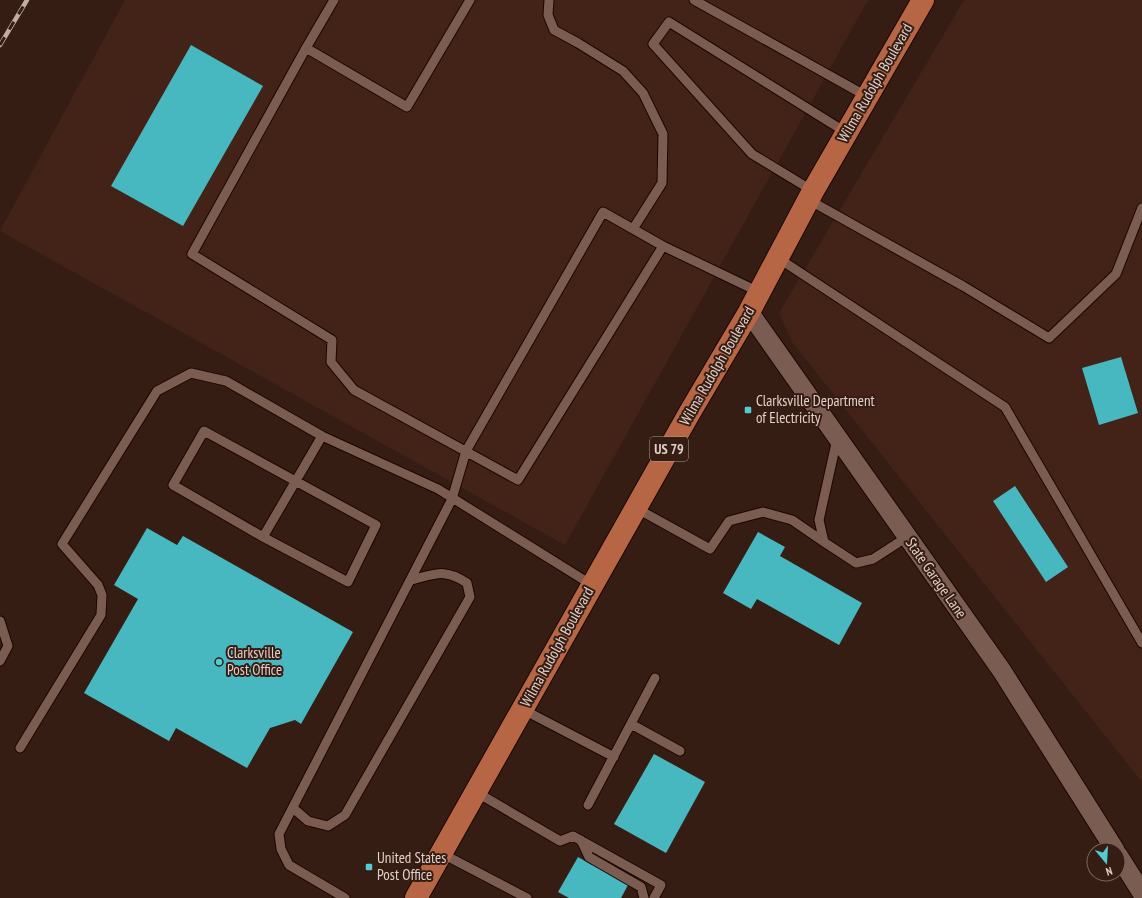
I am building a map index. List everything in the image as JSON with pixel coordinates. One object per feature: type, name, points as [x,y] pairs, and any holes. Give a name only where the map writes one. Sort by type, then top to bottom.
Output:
[{"type":"highway","name":"Wilma Rudolph Boulevard","points":[[422,896],[441,853],[475,792],[749,312],[777,257],[811,196],[923,0]]},
{"type":"street","name":"State Garage Lane","points":[[749,312],[1002,672],[1110,842]]},
{"type":"street","points":[[1126,868],[1142,893]]},
{"type":"lane","points":[[334,0],[192,254],[332,340],[331,362],[354,390],[518,480],[663,246]]},
{"type":"lane","points":[[306,48],[407,107],[470,0]]},
{"type":"lane","points":[[549,0],[548,15],[554,30],[623,71],[643,93],[663,134],[662,183],[633,229]]},
{"type":"lane","points":[[694,0],[868,97]]},
{"type":"lane","points":[[847,133],[669,22],[653,44],[752,154],[811,196],[1049,338],[1116,274],[1142,208]]},
{"type":"lane","points":[[345,898],[289,865],[281,849],[279,834],[452,499],[466,451],[603,212],[663,246],[759,292]]},
{"type":"lane","points":[[777,257],[1005,407],[1142,643]]},
{"type":"lane","points":[[20,748],[101,615],[102,595],[98,585],[62,544],[157,391],[192,373],[226,381],[322,436],[438,489],[592,585]]},
{"type":"lane","points":[[204,431],[376,525],[348,582],[263,537],[173,485],[204,431]]},
{"type":"lane","points":[[263,537],[322,436]]},
{"type":"lane","points":[[824,542],[819,520],[838,438]]},
{"type":"lane","points":[[636,508],[710,549],[729,521],[763,512],[792,520],[856,563],[873,559],[907,537]]},
{"type":"lane","points":[[293,808],[308,821],[328,826],[345,815],[470,597],[467,583],[454,575],[437,574],[411,580]]},
{"type":"lane","points":[[0,621],[8,646],[0,661]]},
{"type":"lane","points":[[588,805],[655,678]]},
{"type":"lane","points":[[522,709],[614,757]]},
{"type":"lane","points":[[631,724],[680,751]]},
{"type":"lane","points":[[475,792],[560,841],[573,836],[661,885],[654,898]]},
{"type":"lane","points":[[581,840],[589,857],[641,887],[644,898]]},
{"type":"lane","points":[[441,853],[527,898]]},
{"type":"shaded area","points":[[125,0],[868,0],[565,545],[0,231]]},
{"type":"shaded area","points":[[964,0],[1142,0],[1142,782],[792,342],[779,313]]},
{"type":"building","points":[[191,45],[263,86],[183,226],[111,186]]},
{"type":"building","points":[[1121,357],[1138,413],[1099,425],[1082,368]]},
{"type":"building","points":[[1015,486],[1068,567],[1046,582],[993,501]]},
{"type":"building","name":"Clarksville Post Office","points":[[147,528],[177,545],[183,536],[353,632],[301,724],[295,720],[270,728],[247,768],[176,728],[169,741],[84,693],[138,599],[114,585]]},
{"type":"building","points":[[758,532],[785,547],[780,556],[862,603],[839,645],[757,599],[751,609],[723,593]]},
{"type":"building","points":[[654,754],[705,782],[666,853],[614,824]]},
{"type":"building","points":[[578,857],[592,865],[594,861],[603,866],[601,869],[628,885],[621,898],[569,898],[558,892]]},
{"type":"railway","points":[[0,45],[27,0]]},
{"type":"place","name":"Clarksville Department of Electricity","points":[[748,410]]},
{"type":"place","name":"Clarksville Post Office","points":[[219,662]]},
{"type":"place","name":"United States Post Office","points":[[369,867]]}]
